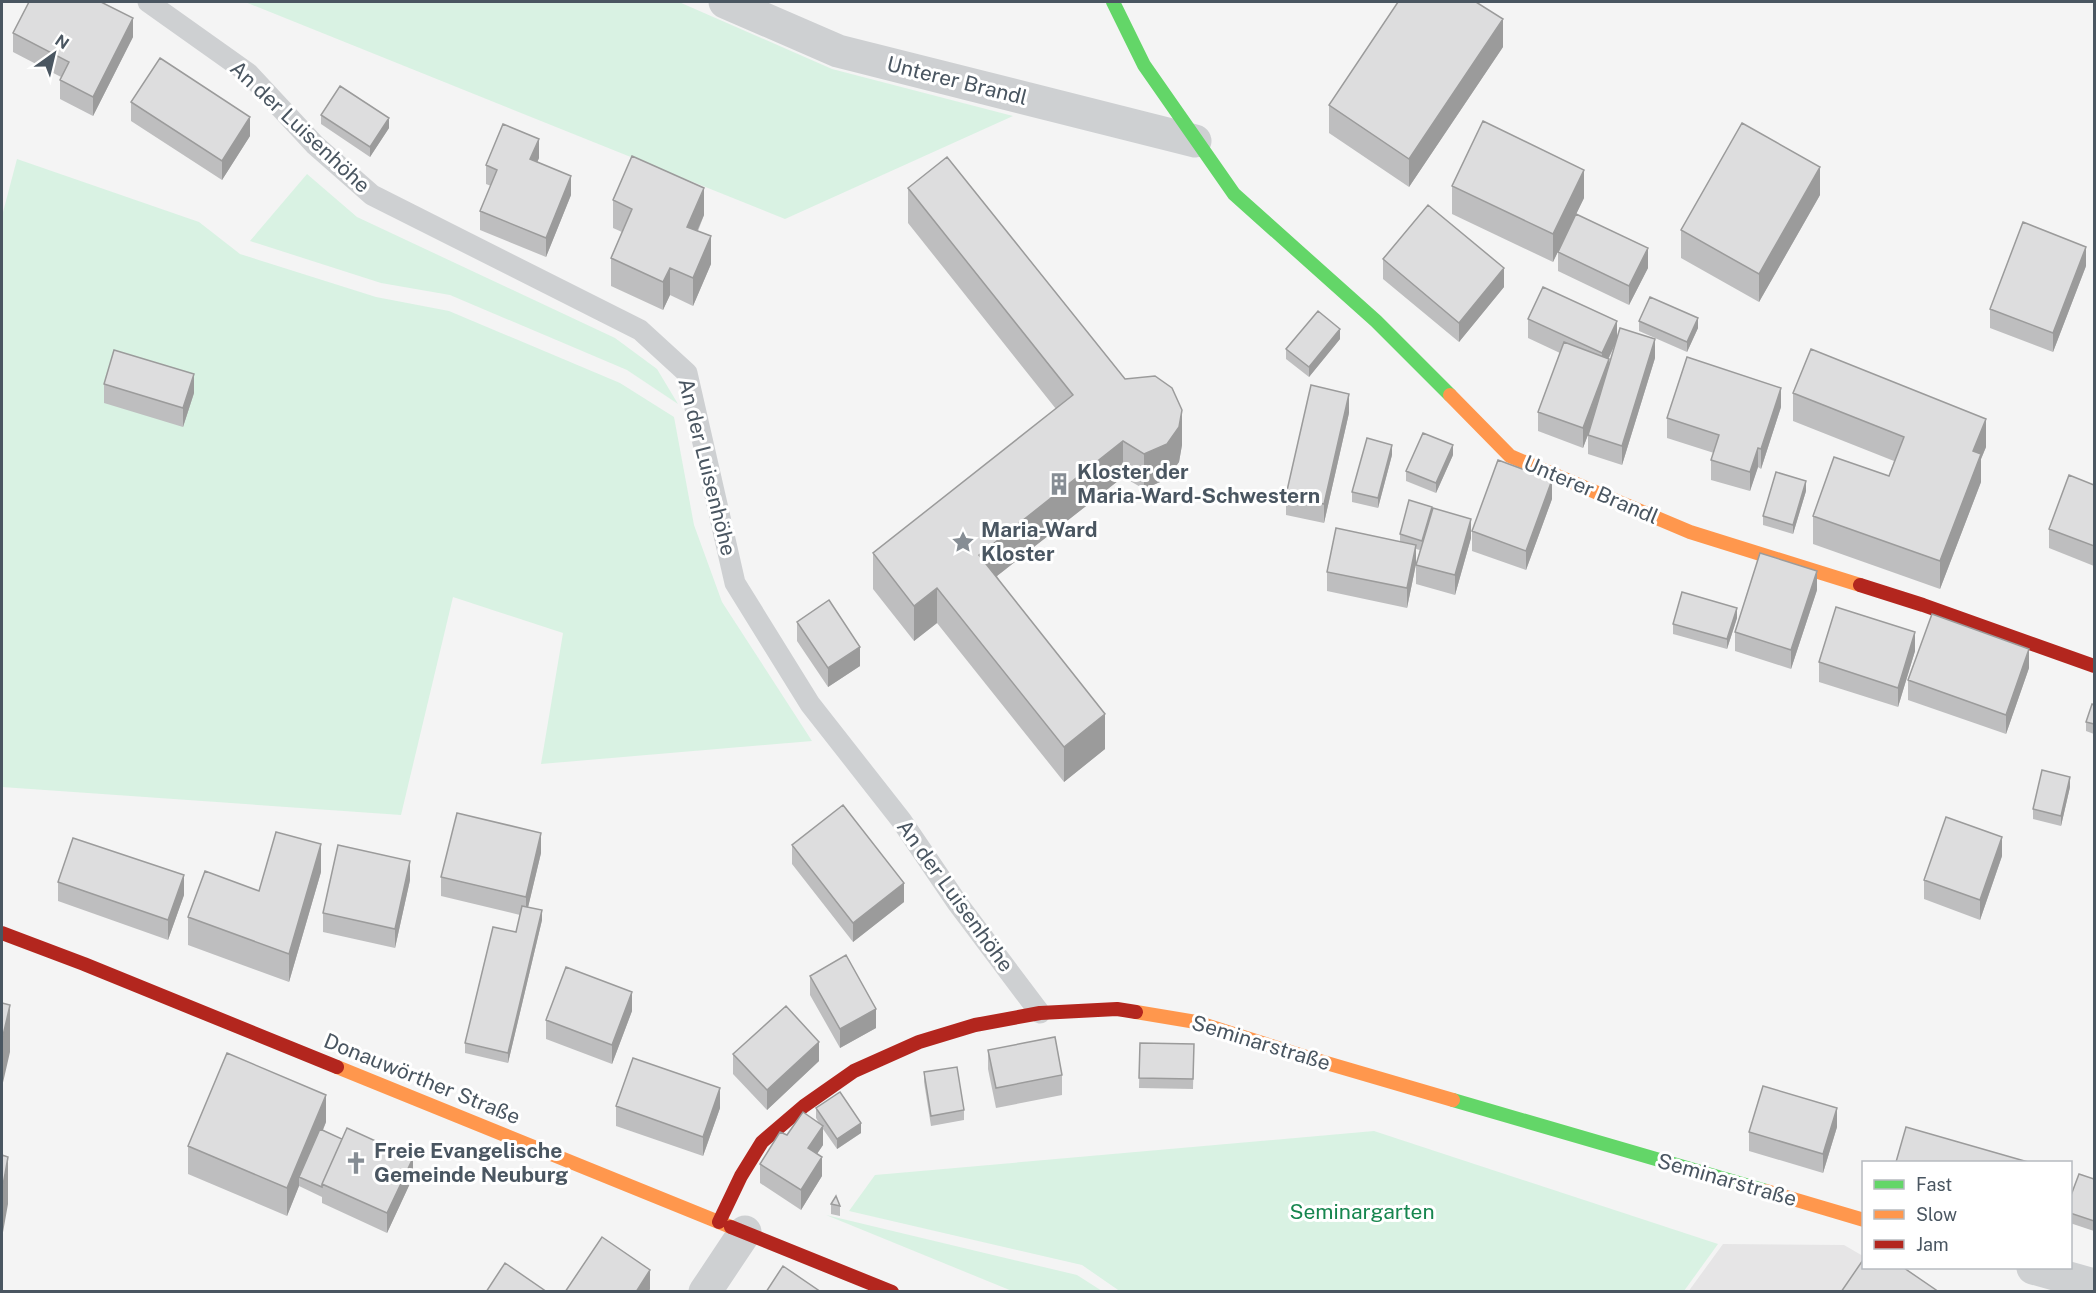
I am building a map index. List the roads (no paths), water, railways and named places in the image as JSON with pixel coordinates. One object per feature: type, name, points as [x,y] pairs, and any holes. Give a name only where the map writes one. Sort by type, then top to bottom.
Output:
[{"type":"street","name":"Unterer Brandl","points":[[725,2],[838,51],[1196,141]]},
{"type":"street","name":"Unterer Brandl","points":[[1113,2],[1144,65],[1234,194],[1376,321],[1510,456],[1690,532],[1923,605],[2094,666]]},
{"type":"street","name":"Donauwörther Straße","points":[[2,933],[84,964],[892,1292]]},
{"type":"street","name":"Seminarstraße","points":[[732,1227],[741,1176],[762,1142],[804,1106],[854,1071],[919,1042],[975,1025],[1040,1013],[1117,1009],[1196,1022],[1306,1057],[1862,1220]]},
{"type":"street","points":[[705,1292],[732,1227]]},
{"type":"street","points":[[2037,1269],[2094,1285]]},
{"type":"lane","name":"An der Luisenhöhe","points":[[148,2],[248,73],[315,145],[372,195],[640,330],[687,373],[735,583],[810,704],[901,820],[958,904],[1040,1013]]},
{"type":"place","name":"Kloster der Maria-Ward-Schwestern","points":[[1059,484]]},
{"type":"place","name":"Maria-Ward Kloster","points":[[963,542]]},
{"type":"place","name":"Freie Evangelische Gemeinde Neuburg","points":[[356,1163]]},
{"type":"park label","name":"Seminargarten","points":[[1362,1212]]}]
